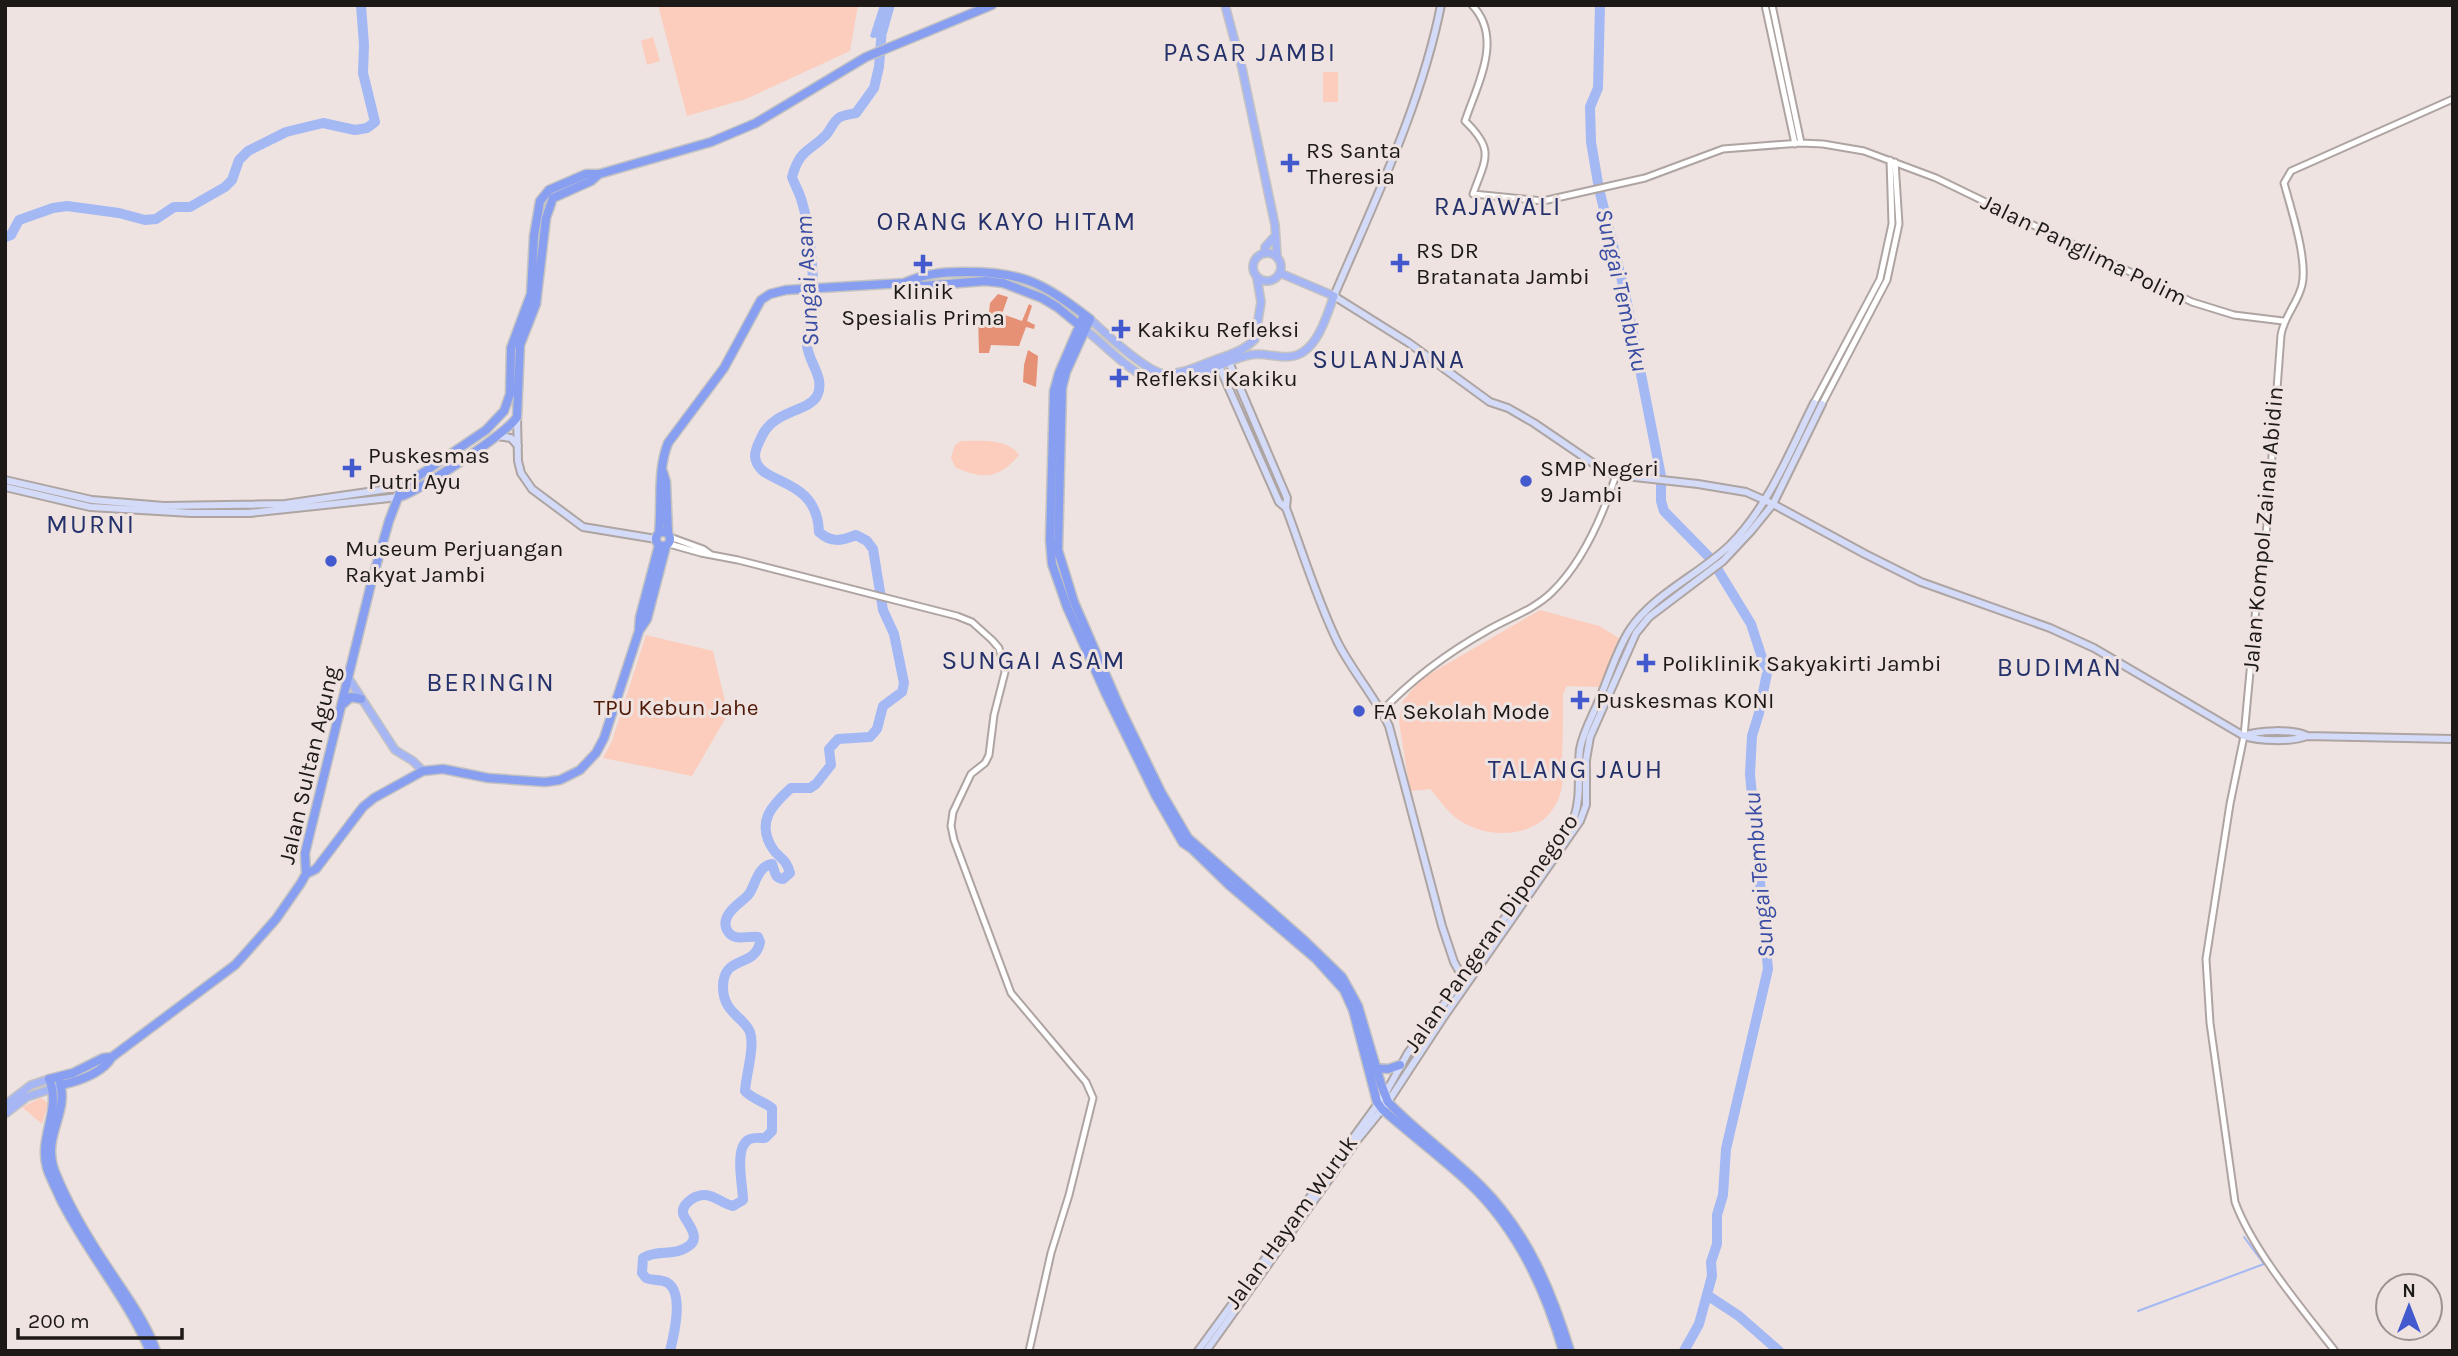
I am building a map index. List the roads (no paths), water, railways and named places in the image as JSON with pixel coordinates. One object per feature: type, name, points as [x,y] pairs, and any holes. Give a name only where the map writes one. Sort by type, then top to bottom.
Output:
[{"type":"highway","points":[[400,492],[418,487],[496,437],[517,417],[511,348],[531,295],[534,236],[540,201],[549,190],[586,174],[599,174],[710,142],[756,123],[866,57],[992,5]]},
{"type":"highway","points":[[904,283],[936,273],[1004,272],[1047,288],[1087,317],[1059,373],[1054,391],[1051,554],[1067,607],[1106,694],[1156,796],[1183,843],[1316,958],[1343,990],[1353,1010],[1380,1106],[1468,1182],[1507,1222]]},
{"type":"highway","points":[[306,874],[316,869],[363,807],[423,771],[443,769],[488,778],[534,782],[559,780],[569,777],[596,753],[604,737],[639,631],[647,619],[664,540],[660,482],[668,443],[724,368],[761,300],[771,294],[805,288],[904,283],[923,286],[985,281],[1003,283],[1042,298],[1082,327]]},
{"type":"highway","points":[[1082,327],[1062,388],[1058,550],[1074,602],[1121,710],[1161,792],[1188,838],[1306,941],[1342,977],[1358,1006],[1386,1098],[1407,1121],[1481,1186],[1507,1222],[1547,1292],[1570,1351]]},
{"type":"highway","points":[[400,492],[486,430],[514,399]]},
{"type":"highway","name":"Jalan Sultan Agung","points":[[55,1083],[93,1074],[235,965],[276,919],[306,874],[305,853],[371,584],[400,492]]},
{"type":"highway","points":[[342,704],[351,697],[361,699]]},
{"type":"highway","points":[[1376,1068],[1388,1069],[1400,1065]]},
{"type":"highway","points":[[55,1083],[53,1113],[46,1128],[47,1169],[85,1244],[156,1351]]},
{"type":"highway","points":[[1547,1292],[1563,1351]]},
{"type":"highway","points":[[148,1338],[150,1351]]},
{"type":"main road","points":[[1226,5],[1275,225],[1277,256],[1281,261],[1280,274]]},
{"type":"main road","points":[[1082,327],[1146,377],[1161,381],[1174,381],[1253,354],[1284,357],[1301,354],[1318,334],[1372,211],[1412,105],[1441,5]]},
{"type":"main road","points":[[1265,253],[1265,247],[1275,236]]},
{"type":"main road","points":[[1087,317],[1120,346],[1161,373],[1174,373],[1209,362],[1249,345],[1255,339],[1261,302],[1253,267],[1255,260],[1265,253],[1277,256]]},
{"type":"main road","points":[[1280,274],[1334,296],[1409,343],[1490,402],[1508,408],[1534,423],[1590,463],[1616,475],[1746,492],[1921,582],[2050,628],[2094,648],[2244,736],[2264,739],[2300,739],[2307,736],[2453,738]]},
{"type":"main road","points":[[1257,278],[1270,281],[1280,274]]},
{"type":"main road","points":[[1249,345],[1253,354]]},
{"type":"main road","points":[[1229,362],[1287,498],[1286,508],[1339,645],[1389,726],[1446,938],[1463,978]]},
{"type":"main road","points":[[1219,366],[1279,502],[1286,508]]},
{"type":"main road","points":[[1812,415],[1818,403]]},
{"type":"main road","name":"Jalan Pangeran Diponegoro","points":[[1386,1098],[1400,1065],[1580,821],[1586,804],[1587,748],[1620,646],[1634,623],[1650,607],[1730,544],[1765,501],[1812,415]]},
{"type":"main road","name":"Jalan Pangeran Diponegoro","points":[[1602,702],[1642,624],[1723,561],[1739,546],[1773,504],[1812,415]]},
{"type":"main road","points":[[517,417],[519,461],[525,481],[565,515],[583,527],[597,531],[664,540]]},
{"type":"main road","points":[[1250,434],[1258,430]]},
{"type":"main road","points":[[496,437],[511,438],[518,447]]},
{"type":"main road","points":[[5,480],[104,502],[191,509]]},
{"type":"main road","points":[[5,487],[98,508],[191,509],[285,504],[400,492]]},
{"type":"main road","points":[[349,679],[395,750],[423,771]]},
{"type":"main road","name":"Jalan Pangeran Diponegoro","points":[[1386,1098],[1525,895]]},
{"type":"main road","points":[[5,1105],[32,1085],[55,1083]]},
{"type":"main road","points":[[5,1114],[27,1097],[55,1083]]},
{"type":"main road","points":[[1380,1106],[1386,1098]]},
{"type":"main road","name":"Jalan Hayam Wuruk","points":[[1198,1351],[1380,1106]]},
{"type":"main road","name":"Jalan Hayam Wuruk","points":[[1206,1351],[1380,1106]]},
{"type":"street","name":"Jalan Panglima Polim","points":[[1472,5],[1485,24],[1488,45],[1465,121],[1482,138],[1485,146],[1482,172],[1473,194],[1543,201],[1645,178],[1723,149],[1798,143],[1823,144],[1864,151],[1936,178],[2192,302],[2234,315],[2283,321]]},
{"type":"street","points":[[1765,5],[1798,143]]},
{"type":"street","points":[[1772,5],[1798,143]]},
{"type":"street","points":[[2283,321],[2296,301],[2304,274],[2284,183],[2291,171],[2453,99]]},
{"type":"street","points":[[1818,403],[1882,291],[1894,254],[1896,210],[1893,161]]},
{"type":"street","points":[[1818,403],[1875,291],[1896,210]]},
{"type":"street","points":[[1886,253],[1894,254]]},
{"type":"street","name":"Jalan Kompol Zainal Abidin","points":[[2283,321],[2265,550],[2258,586],[2244,736],[2230,804],[2207,949],[2206,974],[2211,1036],[2235,1202],[2268,1261],[2335,1351]]},
{"type":"street","points":[[1382,711],[1417,677],[1474,638],[1542,601],[1554,590],[1591,537],[1616,475]]},
{"type":"street","points":[[664,540],[972,622],[999,648],[1005,672],[994,715],[989,755],[985,763],[971,774],[953,812],[951,827],[1011,993],[1086,1082],[1093,1098],[1069,1195],[1051,1253],[1029,1351]]},
{"type":"water","points":[[880,5],[895,5],[887,33],[872,38],[870,36]]},
{"type":"waterway","points":[[5,237],[11,235],[19,220],[67,206],[119,213],[145,220],[156,219],[174,207],[190,207],[225,187],[232,180],[239,160],[248,151],[286,132],[323,123],[355,130],[367,128],[375,122],[363,73],[361,5]]},
{"type":"waterway","name":"Sungai Asam","points":[[670,1351],[677,1315],[676,1296],[668,1283],[646,1278],[642,1273],[643,1258],[679,1251],[693,1242],[692,1230],[683,1212],[691,1199],[707,1195],[733,1206],[743,1200],[741,1151],[748,1140],[765,1138],[772,1131],[772,1108],[745,1091],[751,1053],[750,1032],[726,1003],[723,987],[728,970],[752,956],[760,942],[758,937],[737,937],[730,934],[725,924],[726,919],[749,894],[767,865],[772,864],[776,876],[780,878],[783,879],[790,873],[767,837],[766,821],[773,807],[791,788],[810,788],[816,784],[831,765],[829,749],[838,739],[870,737],[877,729],[883,706],[902,692],[904,683],[894,634],[883,610],[873,549],[867,541],[856,535],[836,540],[823,536],[819,532],[816,513],[808,500],[798,491],[766,473],[758,466],[755,456],[758,443],[767,427],[782,416],[813,401],[819,389],[818,376],[807,345],[813,303],[809,238],[805,212],[792,177],[802,156],[826,135],[838,119],[856,113],[874,88],[887,5]]},
{"type":"waterway","name":"Sungai Tembuku","points":[[1600,5],[1598,88],[1590,107],[1591,142],[1599,189],[1625,293],[1661,476],[1661,501],[1664,511],[1708,556]]},
{"type":"waterway","name":"Sungai Tembuku","points":[[1684,1351],[1699,1324],[1712,1276],[1711,1262],[1717,1244],[1717,1215],[1723,1195],[1726,1149],[1768,969],[1750,774],[1752,736],[1767,673],[1751,624],[1718,570]]},
{"type":"waterway","points":[[2138,1311],[2264,1264],[2244,1237]]},
{"type":"waterway","points":[[1707,1295],[1739,1316],[1779,1351]]},
{"type":"place","name":"RS Santa Theresia","points":[[1290,163]]},
{"type":"place","name":"RS DR Bratanata Jambi","points":[[1400,263]]},
{"type":"place","name":"Klinik Spesialis Prima","points":[[923,264]]},
{"type":"place","name":"Kakiku Refleksi","points":[[1121,329]]},
{"type":"place","name":"Refleksi Kakiku","points":[[1119,378]]},
{"type":"place","name":"Puskesmas Putri Ayu","points":[[352,468]]},
{"type":"place","name":"SMP Negeri 9 Jambi","points":[[1526,481]]},
{"type":"place","name":"Museum Perjuangan Rakyat Jambi","points":[[331,561]]},
{"type":"place","name":"Poliklinik Sakyakirti Jambi","points":[[1646,663]]},
{"type":"place","name":"Puskesmas KONI","points":[[1580,700]]},
{"type":"place","name":"FA Sekolah Mode","points":[[1359,711]]},
{"type":"district","name":"PASAR JAMBI","points":[[1250,52]]},
{"type":"district","name":"RAJAWALI","points":[[1498,206]]},
{"type":"district","name":"ORANG KAYO HITAM","points":[[1007,221]]},
{"type":"district","name":"SULANJANA","points":[[1389,359]]},
{"type":"district","name":"MURNI","points":[[91,524]]},
{"type":"district","name":"SUNGAI ASAM","points":[[1034,660]]},
{"type":"district","name":"BUDIMAN","points":[[2060,667]]},
{"type":"district","name":"BERINGIN","points":[[491,682]]},
{"type":"district","name":"TALANG JAUH","points":[[1576,769]]},
{"type":"park label","name":"TPU Kebun Jahe","points":[[676,707]]}]
